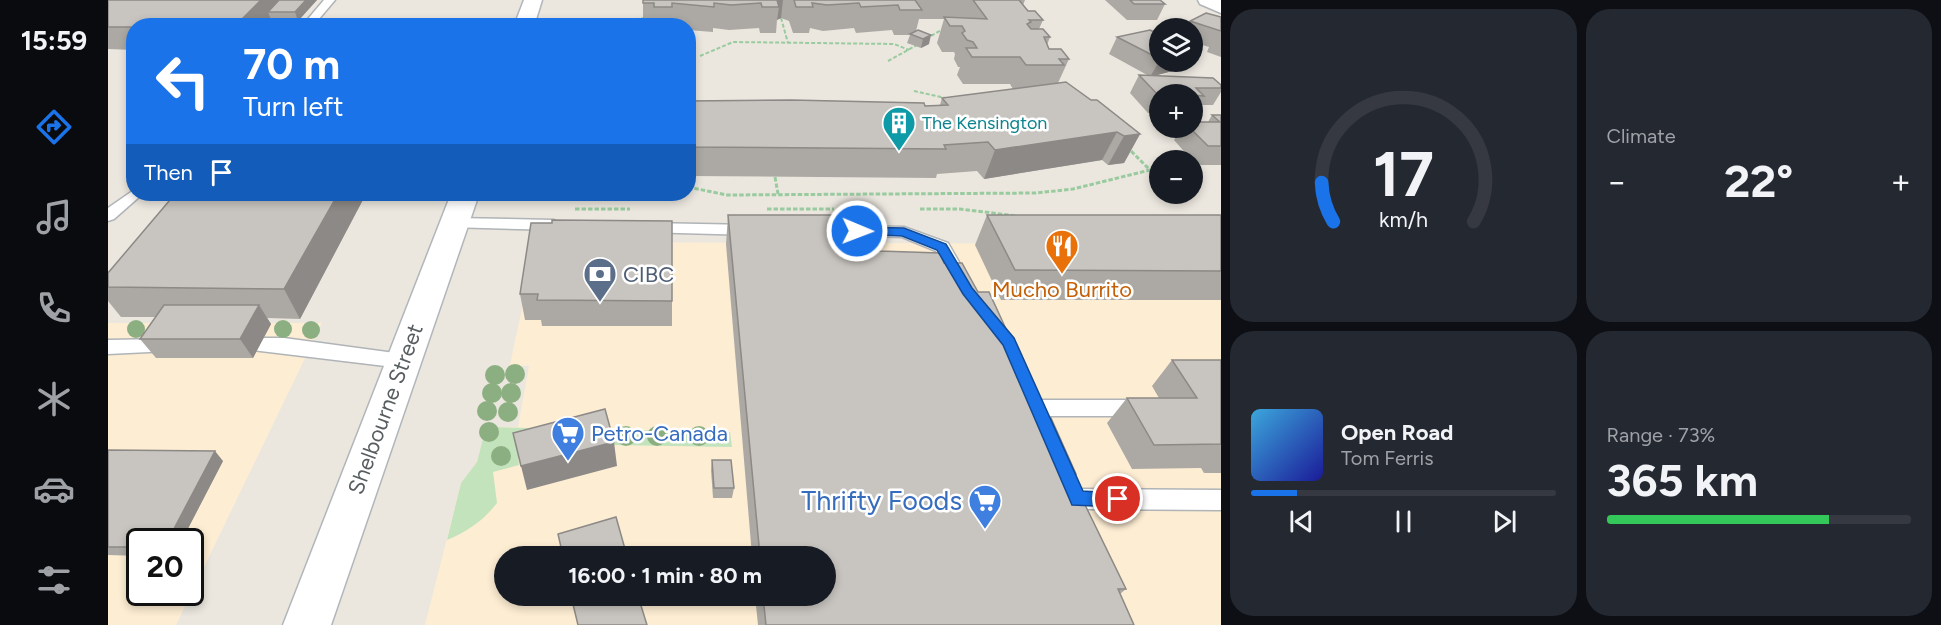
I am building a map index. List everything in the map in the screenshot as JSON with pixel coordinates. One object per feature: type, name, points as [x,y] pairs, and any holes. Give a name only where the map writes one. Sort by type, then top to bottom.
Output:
[{"type":"main road","points":[[527,18],[533,0]]},
{"type":"main road","points":[[1207,0],[1221,7]]},
{"type":"main road","name":"Shelbourne Street","points":[[308,625],[402,361],[460,208]]},
{"type":"lane","points":[[314,18],[330,0]]},
{"type":"lane","points":[[108,216],[126,201]]},
{"type":"lane","points":[[460,208],[574,225]]},
{"type":"lane","points":[[628,227],[776,230]]},
{"type":"lane","points":[[834,231],[904,232],[942,247],[973,298]]},
{"type":"lane","points":[[259,345],[284,345],[402,361]]},
{"type":"lane","points":[[108,347],[163,346]]},
{"type":"lane","points":[[1028,386],[1046,427]]},
{"type":"lane","points":[[1037,408],[1162,408]]},
{"type":"lane","points":[[1068,478],[1087,520]]},
{"type":"lane","points":[[1078,499],[1221,500]]},
{"type":"path","points":[[781,18],[788,43]]},
{"type":"path","points":[[888,61],[947,27]]},
{"type":"path","points":[[700,56],[733,42],[894,44],[909,50]]},
{"type":"path","points":[[915,91],[960,100]]},
{"type":"path","points":[[696,189],[717,194],[1036,193],[1062,190],[1150,170],[1126,146]]},
{"type":"path","points":[[775,177],[777,194]]},
{"type":"shaded area","points":[[536,242],[1221,244],[1221,625],[425,625],[461,483],[477,462],[486,427],[518,427],[529,366],[510,365]]},
{"type":"shaded area","points":[[108,323],[322,323],[204,567],[204,528],[126,528],[126,606],[185,606],[176,625],[108,625]]},
{"type":"green space","points":[[486,427],[730,432],[732,447],[613,445],[607,432],[518,456],[519,465],[493,472],[497,503],[492,509],[475,525],[447,540],[461,483],[477,462]]},
{"type":"building","points":[[108,0],[261,0],[243,18],[126,18],[126,27],[108,27]]},
{"type":"building","points":[[279,0],[306,0],[295,12],[268,12]]},
{"type":"building","points":[[643,0],[777,0],[779,7],[762,7],[761,3],[731,5],[714,3],[714,7],[672,3],[672,7],[654,7],[654,3],[643,3]]},
{"type":"building","points":[[794,0],[915,0],[922,10],[900,10],[898,5],[861,7],[859,3],[827,5],[812,3],[813,7],[796,7]]},
{"type":"building","points":[[973,0],[1019,0],[1028,11],[1035,11],[1043,20],[1029,20],[1031,22],[1027,24],[1031,29],[1043,29],[1050,37],[1044,37],[1049,49],[1061,49],[1069,59],[1059,59],[1064,65],[1026,65],[1020,57],[972,57],[966,48],[977,48],[962,33],[965,31],[962,26],[950,26],[944,17],[987,19]]},
{"type":"building","points":[[1130,0],[1160,0],[1165,4],[1134,4]]},
{"type":"building","points":[[1206,13],[1221,17],[1221,31],[1203,25],[1203,18],[1196,18]]},
{"type":"building","points":[[918,30],[931,35],[923,39],[910,34]]},
{"type":"building","points":[[1149,30],[1149,53],[1117,37]]},
{"type":"building","points":[[1139,75],[1213,78],[1221,85],[1221,88],[1203,88],[1203,84],[1149,86]]},
{"type":"building","points":[[1066,82],[1091,100],[1097,100],[1140,134],[1124,136],[1117,132],[995,150],[988,142],[944,145],[946,149],[696,147],[696,101],[791,100],[948,105],[942,98]]},
{"type":"building","points":[[1212,115],[1221,115],[1221,146],[1208,146],[1200,138],[1203,138],[1203,122],[1220,122]]},
{"type":"building","points":[[169,201],[334,201],[284,289],[108,287],[108,273]]},
{"type":"building","points":[[728,215],[868,215],[879,251],[940,253],[944,263],[962,263],[978,292],[989,292],[1047,418],[1051,418],[1076,474],[1070,474],[1126,589],[1118,589],[1134,625],[766,625],[764,606],[836,606],[836,546],[759,546]]},
{"type":"building","points":[[987,215],[1221,215],[1221,271],[1015,270]]},
{"type":"building","name":"CIBC","points":[[552,220],[672,221],[672,301],[537,300],[538,294],[520,294],[531,223],[552,223]]},
{"type":"building","points":[[164,305],[259,305],[240,339],[140,339]]},
{"type":"building","points":[[1172,360],[1221,360],[1221,444],[1154,445],[1127,398],[1197,398]]},
{"type":"building","points":[[605,409],[614,442],[521,466],[513,433]]},
{"type":"building","points":[[108,450],[215,451],[174,528],[126,528],[126,547],[108,547]]},
{"type":"building","points":[[712,460],[731,460],[734,488],[714,488]]},
{"type":"building","points":[[616,517],[624,546],[561,546],[558,534]]},
{"type":"building","points":[[573,606],[641,606],[647,625],[578,625]]},
{"type":"place","name":"The Kensington","points":[[899,152]]},
{"type":"place","name":"Mucho Burrito","points":[[1062,275]]},
{"type":"place","name":"CIBC","points":[[600,303]]},
{"type":"place","name":"Petro-Canada","points":[[568,462]]},
{"type":"place","name":"Thrifty Foods","points":[[985,530]]},
{"type":"route","points":[[857,231],[904,232],[942,247],[967,291],[1009,342],[1078,499],[1118,499]]}]
